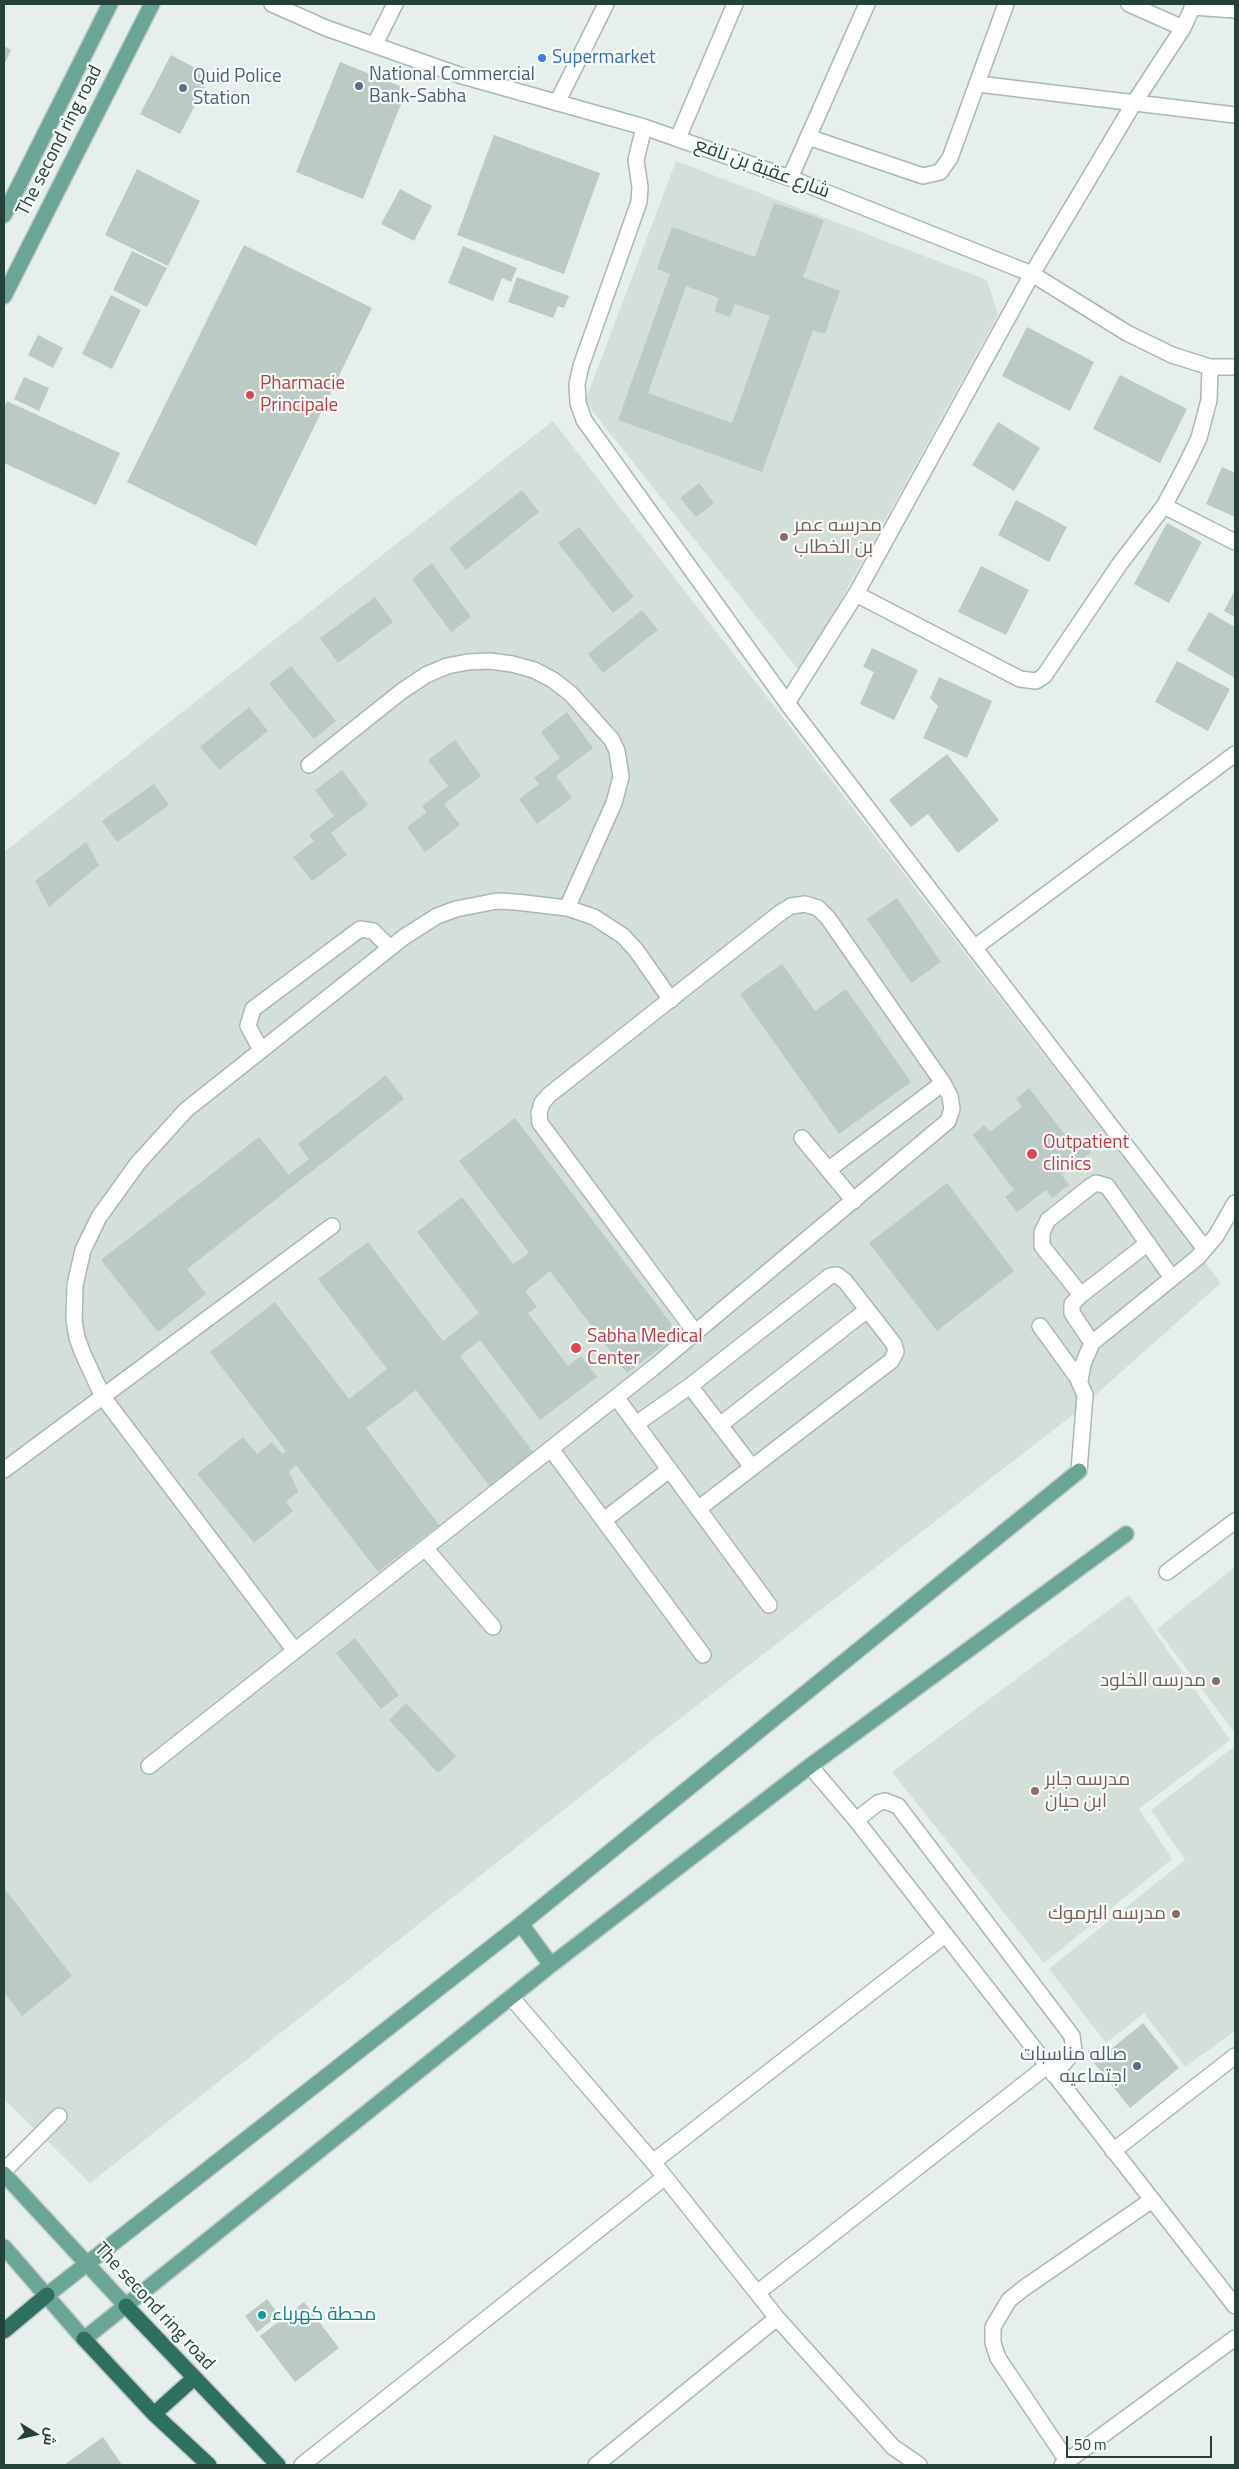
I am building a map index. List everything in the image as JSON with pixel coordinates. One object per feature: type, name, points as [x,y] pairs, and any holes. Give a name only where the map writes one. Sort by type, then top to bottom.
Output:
[{"type":"highway","points":[[4,2331],[47,2295]]},
{"type":"highway","name":"The second ring road","points":[[126,2306],[193,2379],[278,2465]]},
{"type":"highway","points":[[84,2339],[154,2414],[209,2465]]},
{"type":"highway","points":[[154,2414],[193,2379]]},
{"type":"main road","name":"The second ring road","points":[[4,215],[110,4]]},
{"type":"main road","name":"The second ring road","points":[[4,296],[152,4]]},
{"type":"main road","points":[[47,2295],[86,2262],[521,1924],[1079,1470]]},
{"type":"main road","points":[[4,2247],[84,2339],[551,1965],[810,1766],[1126,1534]]},
{"type":"main road","points":[[521,1924],[551,1965]]},
{"type":"main road","name":"The second ring road","points":[[4,2173],[126,2306]]},
{"type":"street","name":"شارع عقبة بن نافع","points":[[272,4],[326,28],[459,75],[644,127],[790,178],[1032,274],[1127,333],[1172,355],[1210,367],[1235,367]]},
{"type":"street","points":[[375,44],[395,4]]},
{"type":"street","points":[[557,103],[606,4]]},
{"type":"street","points":[[678,138],[735,4]]},
{"type":"street","points":[[790,178],[867,4]]},
{"type":"street","points":[[808,137],[915,174],[932,176],[946,166],[978,84],[1006,4]]},
{"type":"street","points":[[1128,4],[1182,28]]},
{"type":"street","points":[[787,703],[856,594],[1032,274],[1134,103],[1182,28],[1193,5],[1235,10]]},
{"type":"street","points":[[978,84],[1235,115]]},
{"type":"street","points":[[644,127],[636,160],[640,202],[581,366],[577,384],[578,403],[584,420],[787,703],[1205,1249]]},
{"type":"street","points":[[856,594],[1020,678],[1036,681],[1050,670],[1119,564],[1164,506],[1199,438],[1210,400],[1210,367]]},
{"type":"street","points":[[1164,506],[1235,542]]},
{"type":"street","points":[[309,765],[402,691],[426,675],[447,666],[468,662],[498,662],[534,670],[553,680],[571,694],[605,730],[617,751],[621,770],[619,790],[614,803],[567,908]]},
{"type":"street","points":[[974,948],[1235,754]]},
{"type":"street","points":[[295,1650],[103,1397],[83,1354],[74,1320],[73,1303],[78,1267],[90,1233],[118,1190],[161,1136],[186,1110],[390,948],[420,926],[438,916],[476,904],[516,902],[567,908],[594,917],[623,936],[636,950],[671,1000]]},
{"type":"street","points":[[149,1766],[616,1397],[854,1201],[948,1120],[952,1109],[943,1082],[828,918],[818,908],[805,904],[792,906],[780,913],[549,1095],[542,1103],[539,1113],[540,1123],[694,1332]]},
{"type":"street","points":[[261,1050],[248,1026],[253,1009],[360,929],[373,931],[390,948]]},
{"type":"street","points":[[828,1170],[943,1082]]},
{"type":"street","points":[[802,1138],[854,1201]]},
{"type":"street","points":[[1081,1295],[1045,1252],[1041,1239],[1048,1220],[1096,1183],[1107,1186],[1172,1278]]},
{"type":"street","points":[[1080,1381],[1083,1364],[1092,1344],[1205,1249],[1216,1236],[1235,1203]]},
{"type":"street","points":[[4,1470],[332,1226]]},
{"type":"street","points":[[1092,1344],[1072,1313],[1072,1304],[1148,1243]]},
{"type":"street","points":[[636,1424],[690,1386],[830,1276],[841,1278],[894,1344],[896,1348],[894,1358],[698,1508]]},
{"type":"street","points":[[720,1425],[867,1310]]},
{"type":"street","points":[[1040,1326],[1080,1381],[1086,1405],[1079,1470]]},
{"type":"street","points":[[690,1386],[752,1467]]},
{"type":"street","points":[[616,1397],[769,1605]]},
{"type":"street","points":[[551,1449],[703,1655]]},
{"type":"street","points":[[604,1520],[669,1470]]},
{"type":"street","points":[[1167,1572],[1235,1521]]},
{"type":"street","points":[[425,1548],[493,1627]]},
{"type":"street","points":[[810,1766],[856,1820],[1235,2306]]},
{"type":"street","points":[[757,2293],[1074,2051],[1072,2036],[898,1806],[885,1801],[878,1803],[856,1820]]},
{"type":"street","points":[[653,2162],[945,1935]]},
{"type":"street","points":[[511,1997],[653,2162],[777,2318],[893,2447],[918,2465]]},
{"type":"street","points":[[1113,2151],[1235,2056]]},
{"type":"street","points":[[4,2173],[59,2116]]},
{"type":"street","points":[[302,2465],[665,2177]]},
{"type":"street","points":[[1152,2200],[1009,2300],[993,2327],[993,2343],[998,2358],[1065,2464],[1235,2338]]},
{"type":"street","points":[[596,2465],[777,2318]]},
{"type":"shaded area","name":"مدرسه عمر بن الخطاب","points":[[676,161],[987,280],[998,315],[801,673],[585,402]]},
{"type":"shaded area","name":"Sabha Medical Center","points":[[553,421],[1221,1283],[1074,1414],[660,1734],[90,2183],[4,2099],[4,852]]},
{"type":"shaded area","name":"مدرسه الخلود","points":[[1235,1567],[1235,1733],[1157,1629]]},
{"type":"shaded area","name":"مدرسه جابر ابن حيان","points":[[1129,1595],[1230,1740],[1139,1809],[1172,1859],[1044,1963],[892,1772]]},
{"type":"shaded area","name":"مدرسه اليرموك","points":[[1235,1746],[1235,2031],[1185,2067],[1144,2013],[1106,2043],[1049,1969],[1185,1860],[1151,1810]]},
{"type":"building","points":[[4,46],[11,50],[4,65]]},
{"type":"building","points":[[171,55],[199,70],[198,73],[209,79],[180,134],[140,114]]},
{"type":"building","points":[[340,62],[407,89],[363,199],[296,172]]},
{"type":"building","points":[[494,135],[600,173],[564,274],[457,235]]},
{"type":"building","points":[[137,169],[200,201],[168,266],[105,235]]},
{"type":"building","points":[[400,189],[432,206],[414,241],[381,224]]},
{"type":"building","points":[[774,203],[824,220],[803,277],[840,291],[825,334],[813,330],[762,472],[618,420],[670,274],[657,269],[672,227],[755,257]],"holes":[[[686,286],[719,298],[714,311],[730,317],[735,304],[770,316],[732,423],[648,393]]]},
{"type":"building","name":"Pharmacie Principale","points":[[244,245],[372,308],[256,546],[127,482]]},
{"type":"building","points":[[463,246],[517,268],[511,282],[502,278],[493,301],[448,283]]},
{"type":"building","points":[[132,251],[167,268],[147,307],[113,290]]},
{"type":"building","points":[[517,277],[569,296],[564,308],[558,306],[553,318],[508,302]]},
{"type":"building","points":[[111,295],[141,310],[112,369],[82,354]]},
{"type":"building","points":[[1027,327],[1094,362],[1070,411],[1002,376]]},
{"type":"building","points":[[38,335],[63,348],[53,368],[28,355]]},
{"type":"building","points":[[1120,375],[1187,409],[1160,463],[1093,429]]},
{"type":"building","points":[[24,377],[49,388],[39,411],[14,399]]},
{"type":"building","points":[[7,401],[120,453],[96,505],[4,463],[4,409]]},
{"type":"building","points":[[998,422],[1040,448],[1014,491],[972,465]]},
{"type":"building","points":[[1222,467],[1235,473],[1235,517],[1206,504]]},
{"type":"building","points":[[699,483],[714,503],[696,517],[680,498]]},
{"type":"building","points":[[522,490],[539,512],[466,570],[449,548]]},
{"type":"building","points":[[1016,500],[1067,527],[1049,562],[998,535]]},
{"type":"building","points":[[1167,523],[1202,542],[1169,603],[1134,584]]},
{"type":"building","points":[[579,527],[634,597],[613,613],[558,543]]},
{"type":"building","points":[[432,563],[471,617],[451,632],[412,579]]},
{"type":"building","points":[[981,566],[1029,590],[1006,635],[958,612]]},
{"type":"building","points":[[1235,590],[1235,617],[1224,611]]},
{"type":"building","points":[[375,597],[393,622],[338,663],[320,638]]},
{"type":"building","points":[[642,610],[658,630],[603,673],[588,654]]},
{"type":"building","points":[[1209,612],[1235,627],[1235,678],[1187,650]]},
{"type":"building","points":[[872,648],[918,670],[894,720],[860,704],[874,672],[863,667]]},
{"type":"building","points":[[1177,661],[1230,689],[1208,731],[1155,702]]},
{"type":"building","points":[[291,666],[336,721],[314,739],[269,684]]},
{"type":"building","points":[[939,677],[992,701],[967,758],[923,738],[938,706],[930,698]]},
{"type":"building","points":[[249,707],[268,731],[219,770],[200,747]]},
{"type":"building","points":[[567,712],[593,748],[556,776],[572,798],[537,824],[519,799],[539,784],[534,778],[560,758],[541,732]]},
{"type":"building","points":[[455,740],[481,776],[444,804],[460,825],[425,852],[407,827],[427,812],[422,806],[448,786],[428,760]]},
{"type":"building","points":[[947,754],[999,820],[958,853],[928,814],[911,827],[889,800]]},
{"type":"building","points":[[342,770],[368,805],[331,833],[347,855],[312,881],[293,857],[314,841],[309,835],[334,816],[315,790]]},
{"type":"building","points":[[154,784],[169,805],[117,842],[102,821]]},
{"type":"building","points":[[86,842],[99,865],[49,907],[35,881]]},
{"type":"building","points":[[897,898],[941,962],[911,983],[867,919]]},
{"type":"building","points":[[782,964],[815,1011],[846,989],[911,1082],[839,1134],[740,994]]},
{"type":"building","points":[[386,1075],[404,1099],[187,1269],[206,1294],[158,1332],[101,1260],[259,1137],[289,1175],[309,1159],[298,1144]]},
{"type":"building","points":[[1029,1088],[1076,1149],[1084,1143],[1091,1152],[1061,1174],[1069,1185],[1052,1198],[1046,1190],[1017,1212],[1005,1197],[1014,1190],[973,1135],[984,1125],[990,1132],[1022,1107],[1016,1099]]},
{"type":"building","points":[[515,1118],[679,1334],[627,1373],[550,1271],[525,1291],[537,1307],[528,1313],[568,1366],[581,1356],[597,1377],[540,1420],[480,1340],[460,1356],[534,1453],[490,1487],[416,1390],[366,1428],[439,1525],[378,1572],[296,1465],[289,1471],[298,1492],[286,1502],[293,1511],[254,1543],[197,1474],[243,1437],[257,1454],[272,1442],[282,1454],[286,1451],[210,1352],[275,1302],[349,1399],[387,1369],[318,1279],[368,1242],[443,1341],[479,1313],[417,1232],[462,1197],[513,1264],[529,1253],[459,1161]]},
{"type":"building","points":[[947,1183],[1014,1271],[937,1331],[869,1243]]},
{"type":"building","points":[[355,1638],[399,1695],[381,1709],[336,1653]]},
{"type":"building","points":[[406,1703],[456,1756],[438,1773],[389,1720]]},
{"type":"building","points":[[4,1888],[72,1976],[22,2016],[4,1992]]},
{"type":"building","name":"صاله مناسبات اجتماعيه","points":[[1143,2023],[1179,2068],[1130,2108],[1094,2063]]},
{"type":"building","name":"محطة كهرباء","points":[[267,2299],[279,2315],[257,2332],[245,2316]]},
{"type":"building","points":[[304,2302],[339,2348],[295,2382],[260,2336]]},
{"type":"building","points":[[103,2437],[122,2465],[64,2465]]},
{"type":"place","name":"Supermarket","points":[[542,58]]},
{"type":"place","name":"National Commercial Bank-Sabha","points":[[359,86]]},
{"type":"place","name":"Quid Police Station","points":[[183,88]]},
{"type":"place","name":"Pharmacie Principale","points":[[250,395]]},
{"type":"place","name":"مدرسه عمر بن الخطاب","points":[[784,537]]},
{"type":"place","name":"Outpatient clinics","points":[[1032,1154]]},
{"type":"place","name":"Sabha Medical Center","points":[[576,1348]]},
{"type":"place","name":"مدرسه الخلود","points":[[1216,1681]]},
{"type":"place","name":"مدرسه جابر ابن حيان","points":[[1035,1791]]},
{"type":"place","name":"مدرسه اليرموك","points":[[1176,1914]]},
{"type":"place","name":"صاله مناسبات اجتماعيه","points":[[1137,2066]]},
{"type":"place","name":"محطة كهرباء","points":[[262,2315]]}]
